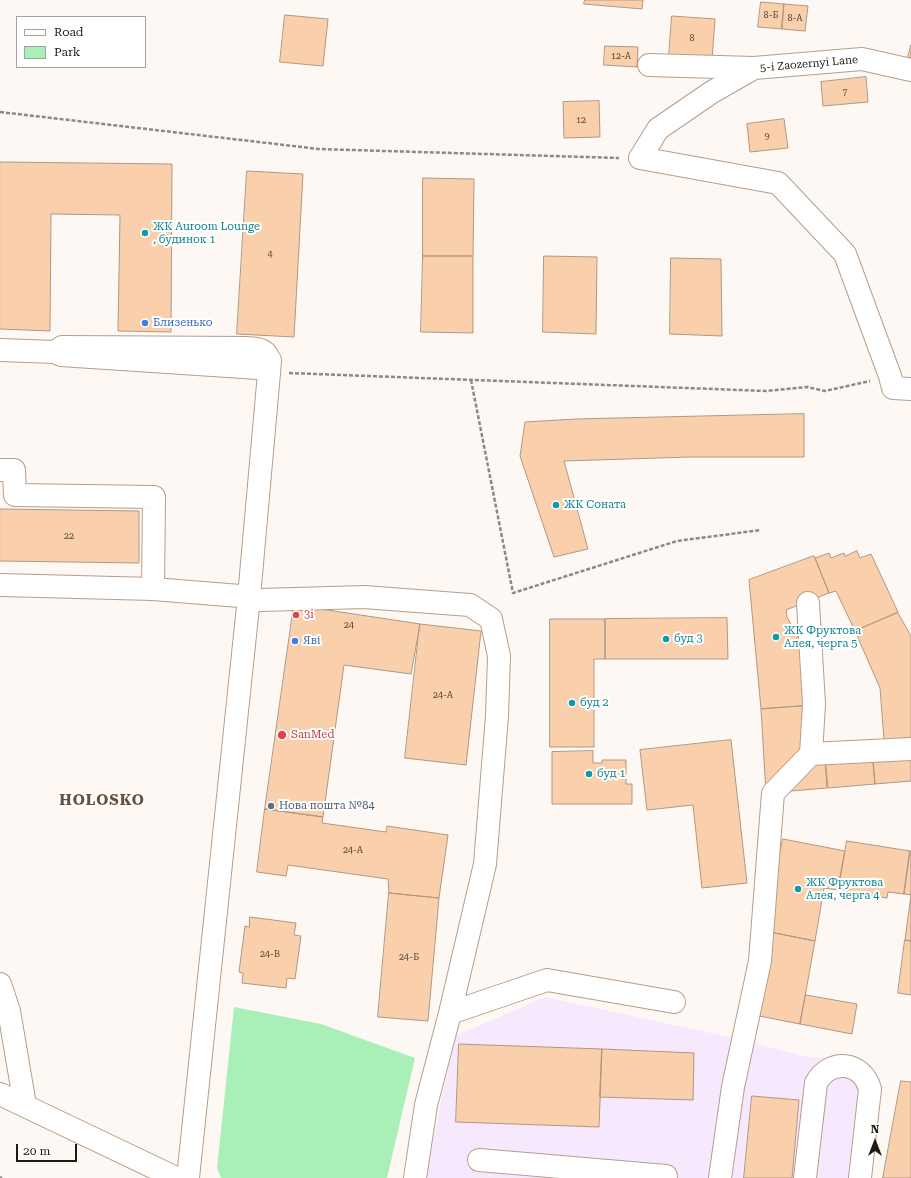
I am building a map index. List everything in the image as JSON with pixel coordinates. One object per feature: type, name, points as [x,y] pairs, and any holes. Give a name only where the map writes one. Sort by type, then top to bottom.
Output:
[{"type":"street","name":"5-i Zaozernyi Lane","points":[[649,65],[754,68],[862,59],[911,70]]},
{"type":"street","points":[[754,68],[712,92],[658,129],[640,158],[778,183],[845,254],[890,376],[893,388],[911,389]]},
{"type":"street","points":[[0,350],[55,352],[61,355],[258,368],[263,367],[266,364],[269,366],[249,597],[188,1178]]},
{"type":"street","points":[[0,470],[14,470],[15,495],[154,497],[153,589]]},
{"type":"street","points":[[0,585],[153,589],[249,597],[261,600],[364,597],[470,605],[491,619],[499,656],[498,709],[485,864],[450,1013],[426,1105],[415,1178]]},
{"type":"street","points":[[720,1178],[733,1087],[760,961],[773,793],[811,754],[814,704],[808,603]]},
{"type":"street","points":[[811,754],[911,749]]},
{"type":"street","points":[[450,1013],[547,980],[674,1002]]},
{"type":"street","points":[[0,984],[9,1011],[25,1105]]},
{"type":"street","points":[[805,1178],[816,1083],[824,1072],[830,1068],[845,1066],[859,1071],[868,1082],[870,1089],[860,1178]]},
{"type":"street","points":[[0,1094],[176,1178]]},
{"type":"street","points":[[479,1160],[666,1176],[665,1178]]},
{"type":"path","points":[[0,112],[319,149],[640,158]]},
{"type":"path","points":[[269,366],[471,380],[766,391],[807,387],[825,391],[890,376]]},
{"type":"path","points":[[471,380],[513,593],[677,540],[760,530]]},
{"type":"shaded area","points":[[545,997],[734,1038],[803,1056],[849,1061],[881,1079],[860,1160],[858,1178],[425,1178],[455,1036]]},
{"type":"green space","points":[[234,1007],[321,1024],[415,1058],[387,1178],[221,1178],[217,1168]]},
{"type":"building","points":[[585,0],[643,0],[642,9],[584,4]]},
{"type":"building","points":[[761,2],[784,4],[782,29],[758,27]]},
{"type":"building","points":[[784,4],[808,6],[805,31],[782,29]]},
{"type":"building","points":[[285,15],[328,19],[323,66],[280,62]]},
{"type":"building","points":[[672,16],[715,19],[712,60],[669,57]]},
{"type":"building","points":[[911,45],[911,58],[908,57]]},
{"type":"building","points":[[605,46],[638,47],[637,67],[604,65]]},
{"type":"building","points":[[866,77],[868,102],[823,106],[821,82]]},
{"type":"building","points":[[599,101],[600,137],[564,138],[563,102]]},
{"type":"building","points":[[784,119],[788,148],[750,152],[747,124]]},
{"type":"building","name":"ЖК Auroom Lounge , будинок 1","points":[[0,162],[172,164],[171,332],[118,331],[120,215],[51,214],[50,331],[0,329]]},
{"type":"building","points":[[247,171],[303,174],[294,337],[237,334]]},
{"type":"building","points":[[423,178],[474,179],[473,256],[423,256]]},
{"type":"building","points":[[423,256],[473,256],[473,333],[421,332]]},
{"type":"building","points":[[544,256],[597,257],[596,334],[543,332]]},
{"type":"building","points":[[671,258],[721,259],[722,336],[670,334]]},
{"type":"building","name":"ЖК Соната","points":[[804,414],[804,457],[689,457],[564,461],[588,549],[554,557],[520,456],[525,422],[576,419]]},
{"type":"building","points":[[0,509],[139,511],[139,563],[0,561]]},
{"type":"building","name":"ЖК Фруктова Алея, черга 5","points":[[857,551],[860,558],[871,554],[898,612],[855,631],[836,591],[829,593],[815,558],[829,553],[831,558],[844,553],[845,556]]},
{"type":"building","name":"ЖК Фруктова Алея, черга 5","points":[[814,556],[829,593],[786,610],[787,617],[808,655],[809,705],[761,709],[749,580]]},
{"type":"building","points":[[294,605],[420,624],[411,674],[344,665],[323,817],[265,809]]},
{"type":"building","name":"ЖК Фруктова Алея, черга 5","points":[[898,613],[911,636],[911,781],[875,784],[871,741],[884,740],[880,688],[855,631]]},
{"type":"building","name":"буд 3","points":[[727,618],[728,659],[605,659],[605,619]]},
{"type":"building","name":"буд 2","points":[[550,619],[605,619],[605,659],[594,659],[594,747],[550,747]]},
{"type":"building","points":[[420,624],[481,631],[466,765],[405,758]]},
{"type":"building","points":[[809,706],[824,748],[827,788],[766,793],[761,709]]},
{"type":"building","points":[[731,740],[747,883],[702,888],[693,805],[647,810],[640,750]]},
{"type":"building","points":[[871,741],[875,784],[828,788],[824,748]]},
{"type":"building","name":"буд 1","points":[[593,751],[593,763],[602,763],[602,760],[626,760],[626,784],[632,784],[632,804],[552,804],[552,752]]},
{"type":"building","points":[[265,809],[323,817],[322,823],[386,832],[387,826],[448,835],[439,898],[389,893],[388,879],[288,865],[286,876],[257,872]]},
{"type":"building","name":"ЖК Фруктова Алея, черга 4","points":[[783,839],[845,851],[838,890],[824,888],[815,941],[765,931]]},
{"type":"building","name":"ЖК Фруктова Алея, черга 4","points":[[847,841],[910,851],[904,894],[888,892],[887,898],[838,890]]},
{"type":"building","points":[[911,851],[911,895],[904,894]]},
{"type":"building","points":[[389,893],[439,898],[428,1021],[378,1017]]},
{"type":"building","points":[[911,895],[911,941],[905,940]]},
{"type":"building","points":[[250,917],[296,923],[294,935],[301,936],[295,979],[287,978],[286,988],[242,983],[243,973],[239,972],[245,926],[249,927]]},
{"type":"building","points":[[765,931],[815,941],[800,1024],[749,1014]]},
{"type":"building","points":[[905,940],[911,941],[911,995],[898,993]]},
{"type":"building","points":[[806,995],[857,1004],[852,1034],[800,1024]]},
{"type":"building","points":[[459,1044],[602,1049],[599,1127],[456,1122]]},
{"type":"building","points":[[602,1049],[694,1053],[693,1100],[600,1097]]},
{"type":"building","points":[[901,1081],[911,1082],[911,1178],[883,1178]]},
{"type":"building","points":[[752,1096],[799,1100],[792,1178],[744,1178]]},
{"type":"place","name":"ЖК Auroom Lounge , будинок 1","points":[[145,233]]},
{"type":"place","name":"Близенько","points":[[145,323]]},
{"type":"place","name":"ЖК Соната","points":[[556,505]]},
{"type":"place","name":"3i","points":[[296,615]]},
{"type":"place","name":"ЖК Фруктова Алея, черга 5","points":[[776,637]]},
{"type":"place","name":"буд 3","points":[[666,639]]},
{"type":"place","name":"Яві","points":[[295,641]]},
{"type":"place","name":"буд 2","points":[[572,703]]},
{"type":"place","name":"SanMed","points":[[282,735]]},
{"type":"place","name":"буд 1","points":[[589,774]]},
{"type":"place","name":"Нова пошта №84","points":[[271,806]]},
{"type":"place","name":"ЖК Фруктова Алея, черга 4","points":[[798,889]]},
{"type":"district","name":"HOLOSKO","points":[[102,801]]}]
